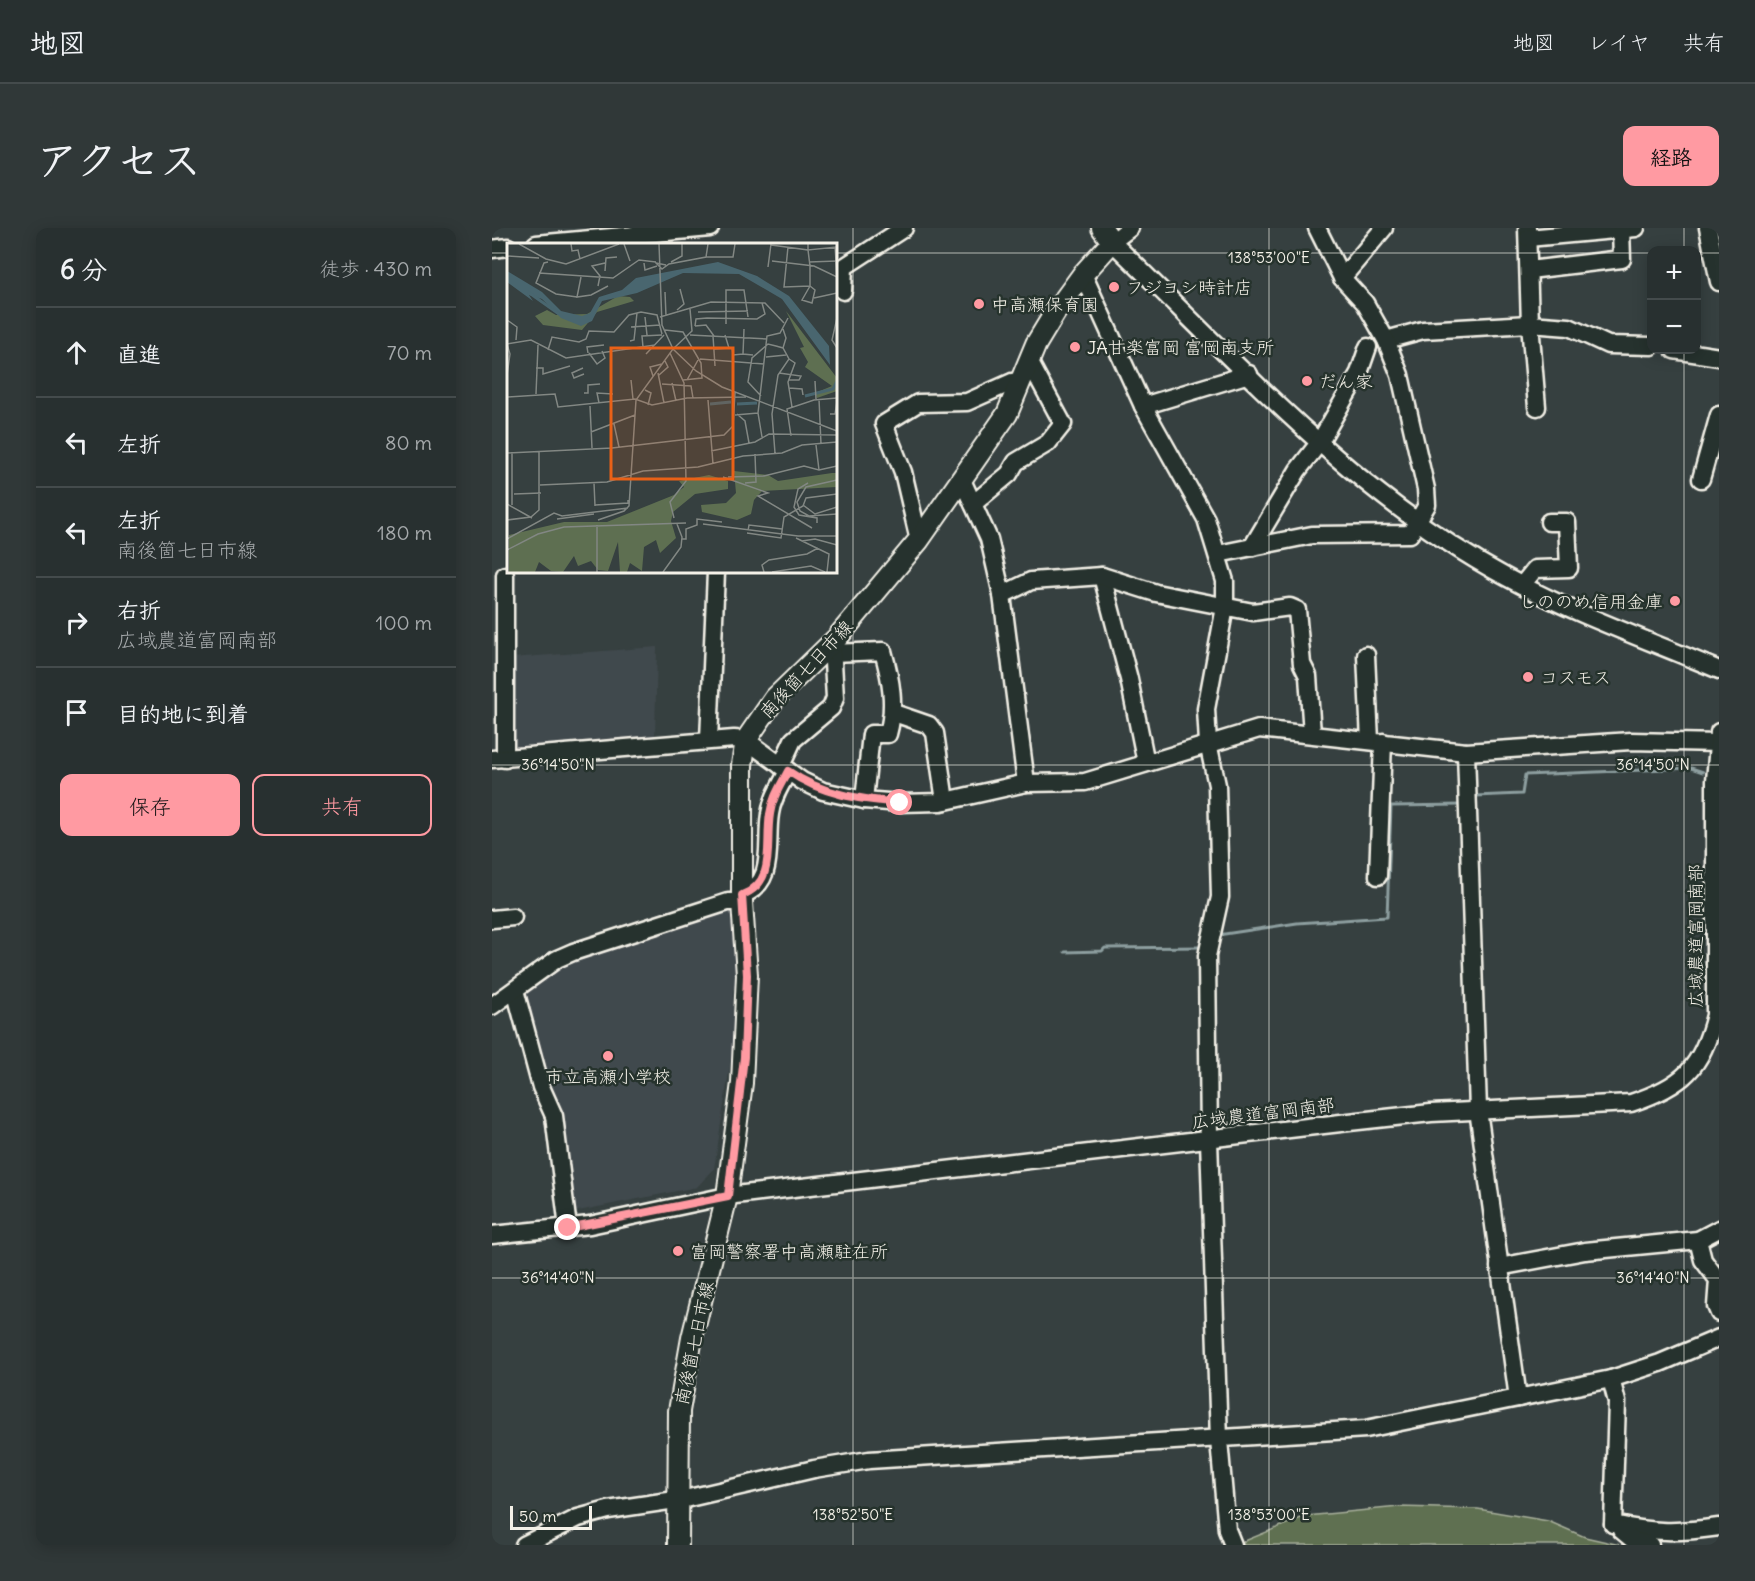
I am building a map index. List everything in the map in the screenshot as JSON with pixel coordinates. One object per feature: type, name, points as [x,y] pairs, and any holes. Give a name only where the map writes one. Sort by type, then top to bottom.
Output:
[{"type":"main road","name":"南後箇七日市線","points":[[678,1545],[676,1500],[679,1411],[686,1372],[728,1196],[744,1046],[747,975],[742,898],[742,765],[746,740],[775,698],[832,649],[962,480],[1007,414],[1029,362],[1056,311],[1083,274],[1107,235]]},
{"type":"street","points":[[547,243],[710,228]]},
{"type":"street","points":[[843,291],[844,267],[904,228]]},
{"type":"street","points":[[1130,228],[1107,235],[1342,465],[1417,521],[1522,585],[1604,623],[1719,670]]},
{"type":"street","points":[[1342,278],[1384,228]]},
{"type":"street","points":[[1708,228],[1719,282]]},
{"type":"street","points":[[1529,270],[1622,259],[1629,229],[1528,233],[1530,324],[1537,407]]},
{"type":"street","points":[[1218,555],[1312,535],[1410,534],[1426,505],[1426,489],[1400,375],[1386,340],[1365,303],[1342,278],[1323,230]]},
{"type":"street","points":[[492,249],[507,247]]},
{"type":"street","points":[[1083,274],[1143,406],[1206,519],[1225,581],[1225,607],[1206,709],[1208,743],[1217,785],[1220,897],[1207,956],[1209,1140],[1219,1440],[1227,1530],[1233,1545]]},
{"type":"street","points":[[1386,340],[1423,330],[1530,324],[1569,327],[1608,345],[1647,345]]},
{"type":"street","points":[[1252,547],[1298,470],[1319,443],[1359,373],[1368,347]]},
{"type":"street","points":[[1700,354],[1719,357]]},
{"type":"street","points":[[973,504],[1009,474],[1016,462],[1048,443],[1063,424],[1029,362]]},
{"type":"street","points":[[1143,406],[1249,374]]},
{"type":"street","points":[[918,540],[903,472],[884,424],[918,403],[966,402],[1012,382],[1021,381]]},
{"type":"street","points":[[1701,479],[1719,415]]},
{"type":"street","points":[[962,480],[989,539],[1002,595],[1026,783]]},
{"type":"street","points":[[1522,585],[1535,569],[1569,568],[1567,522],[1549,522]]},
{"type":"street","points":[[709,740],[716,573]]},
{"type":"street","points":[[505,575],[498,688],[498,759],[709,740],[746,740],[784,769],[823,791],[864,800],[900,803],[945,801],[1026,783],[1085,782],[1259,729],[1466,752],[1631,741],[1718,740]]},
{"type":"street","points":[[1002,595],[1031,580],[1101,576],[1156,593],[1253,612],[1290,607],[1297,610],[1302,664],[1308,676],[1312,734]]},
{"type":"street","points":[[1101,576],[1124,658],[1146,762]]},
{"type":"street","points":[[492,1006],[557,959],[573,951],[742,898],[753,891],[766,874],[770,814],[793,740],[831,708],[835,698],[832,649],[883,651],[891,683],[894,713],[888,734],[871,734],[864,800]]},
{"type":"street","points":[[1366,655],[1377,742],[1378,876]]},
{"type":"street","points":[[894,713],[929,725],[935,733],[945,801]]},
{"type":"street","name":"広域農道富岡南部","points":[[492,1234],[568,1228],[728,1196],[1373,1119],[1478,1110],[1631,1103],[1659,1094],[1688,1074],[1707,1046],[1715,1015],[1718,740]]},
{"type":"street","points":[[1466,752],[1478,1110],[1518,1398]]},
{"type":"street","points":[[492,919],[513,917]]},
{"type":"street","points":[[514,990],[541,1087],[554,1116],[568,1228]]},
{"type":"street","points":[[1499,1267],[1585,1251],[1698,1240],[1719,1229]]},
{"type":"street","points":[[1698,1240],[1702,1260],[1718,1280],[1716,1306],[1719,1313]]},
{"type":"street","points":[[524,1545],[578,1518],[608,1510],[676,1500],[869,1460],[1219,1440],[1366,1429],[1611,1379],[1660,1363],[1719,1338]]},
{"type":"street","points":[[1611,1379],[1617,1402],[1613,1524]]},
{"type":"street","points":[[1613,1524],[1651,1532],[1719,1527]]},
{"type":"street","points":[[1613,1524],[1633,1540],[1650,1545]]},
{"type":"shaded area","points":[[657,647],[655,736],[513,753],[511,658]]},
{"type":"shaded area","points":[[724,909],[730,910],[735,917],[738,986],[733,990],[733,1046],[714,1169],[697,1187],[573,1212],[560,1102],[554,1101],[544,1084],[521,993],[565,961]]},
{"type":"green space","points":[[1399,1507],[1478,1509],[1548,1521],[1585,1537],[1620,1545],[1235,1545],[1306,1516]]},
{"type":"waterway","points":[[1475,796],[1522,794],[1525,775],[1691,768],[1703,772]]},
{"type":"waterway","points":[[1218,935],[1297,923],[1387,917],[1391,806],[1463,805]]},
{"type":"waterway","points":[[1065,952],[1102,951],[1105,948],[1203,947]]},
{"type":"place","name":"フジヨシ時計店","points":[[1114,287]]},
{"type":"place","name":"中高瀬保育園","points":[[979,304]]},
{"type":"place","name":"JA甘楽富岡 富岡南支所","points":[[1075,347]]},
{"type":"place","name":"だん家","points":[[1307,381]]},
{"type":"place","name":"しののめ信用金庫","points":[[1675,601]]},
{"type":"place","name":"コスモス","points":[[1528,677]]},
{"type":"place","name":"市立高瀬小学校","points":[[608,1056]]},
{"type":"place","name":"富岡警察署中高瀬駐在所","points":[[678,1251]]},
{"type":"route","points":[[568,1228],[728,1196],[744,1057],[747,975],[742,895],[753,891],[761,884],[766,874],[770,814],[774,799],[788,771],[823,791],[864,800],[900,803]]}]
